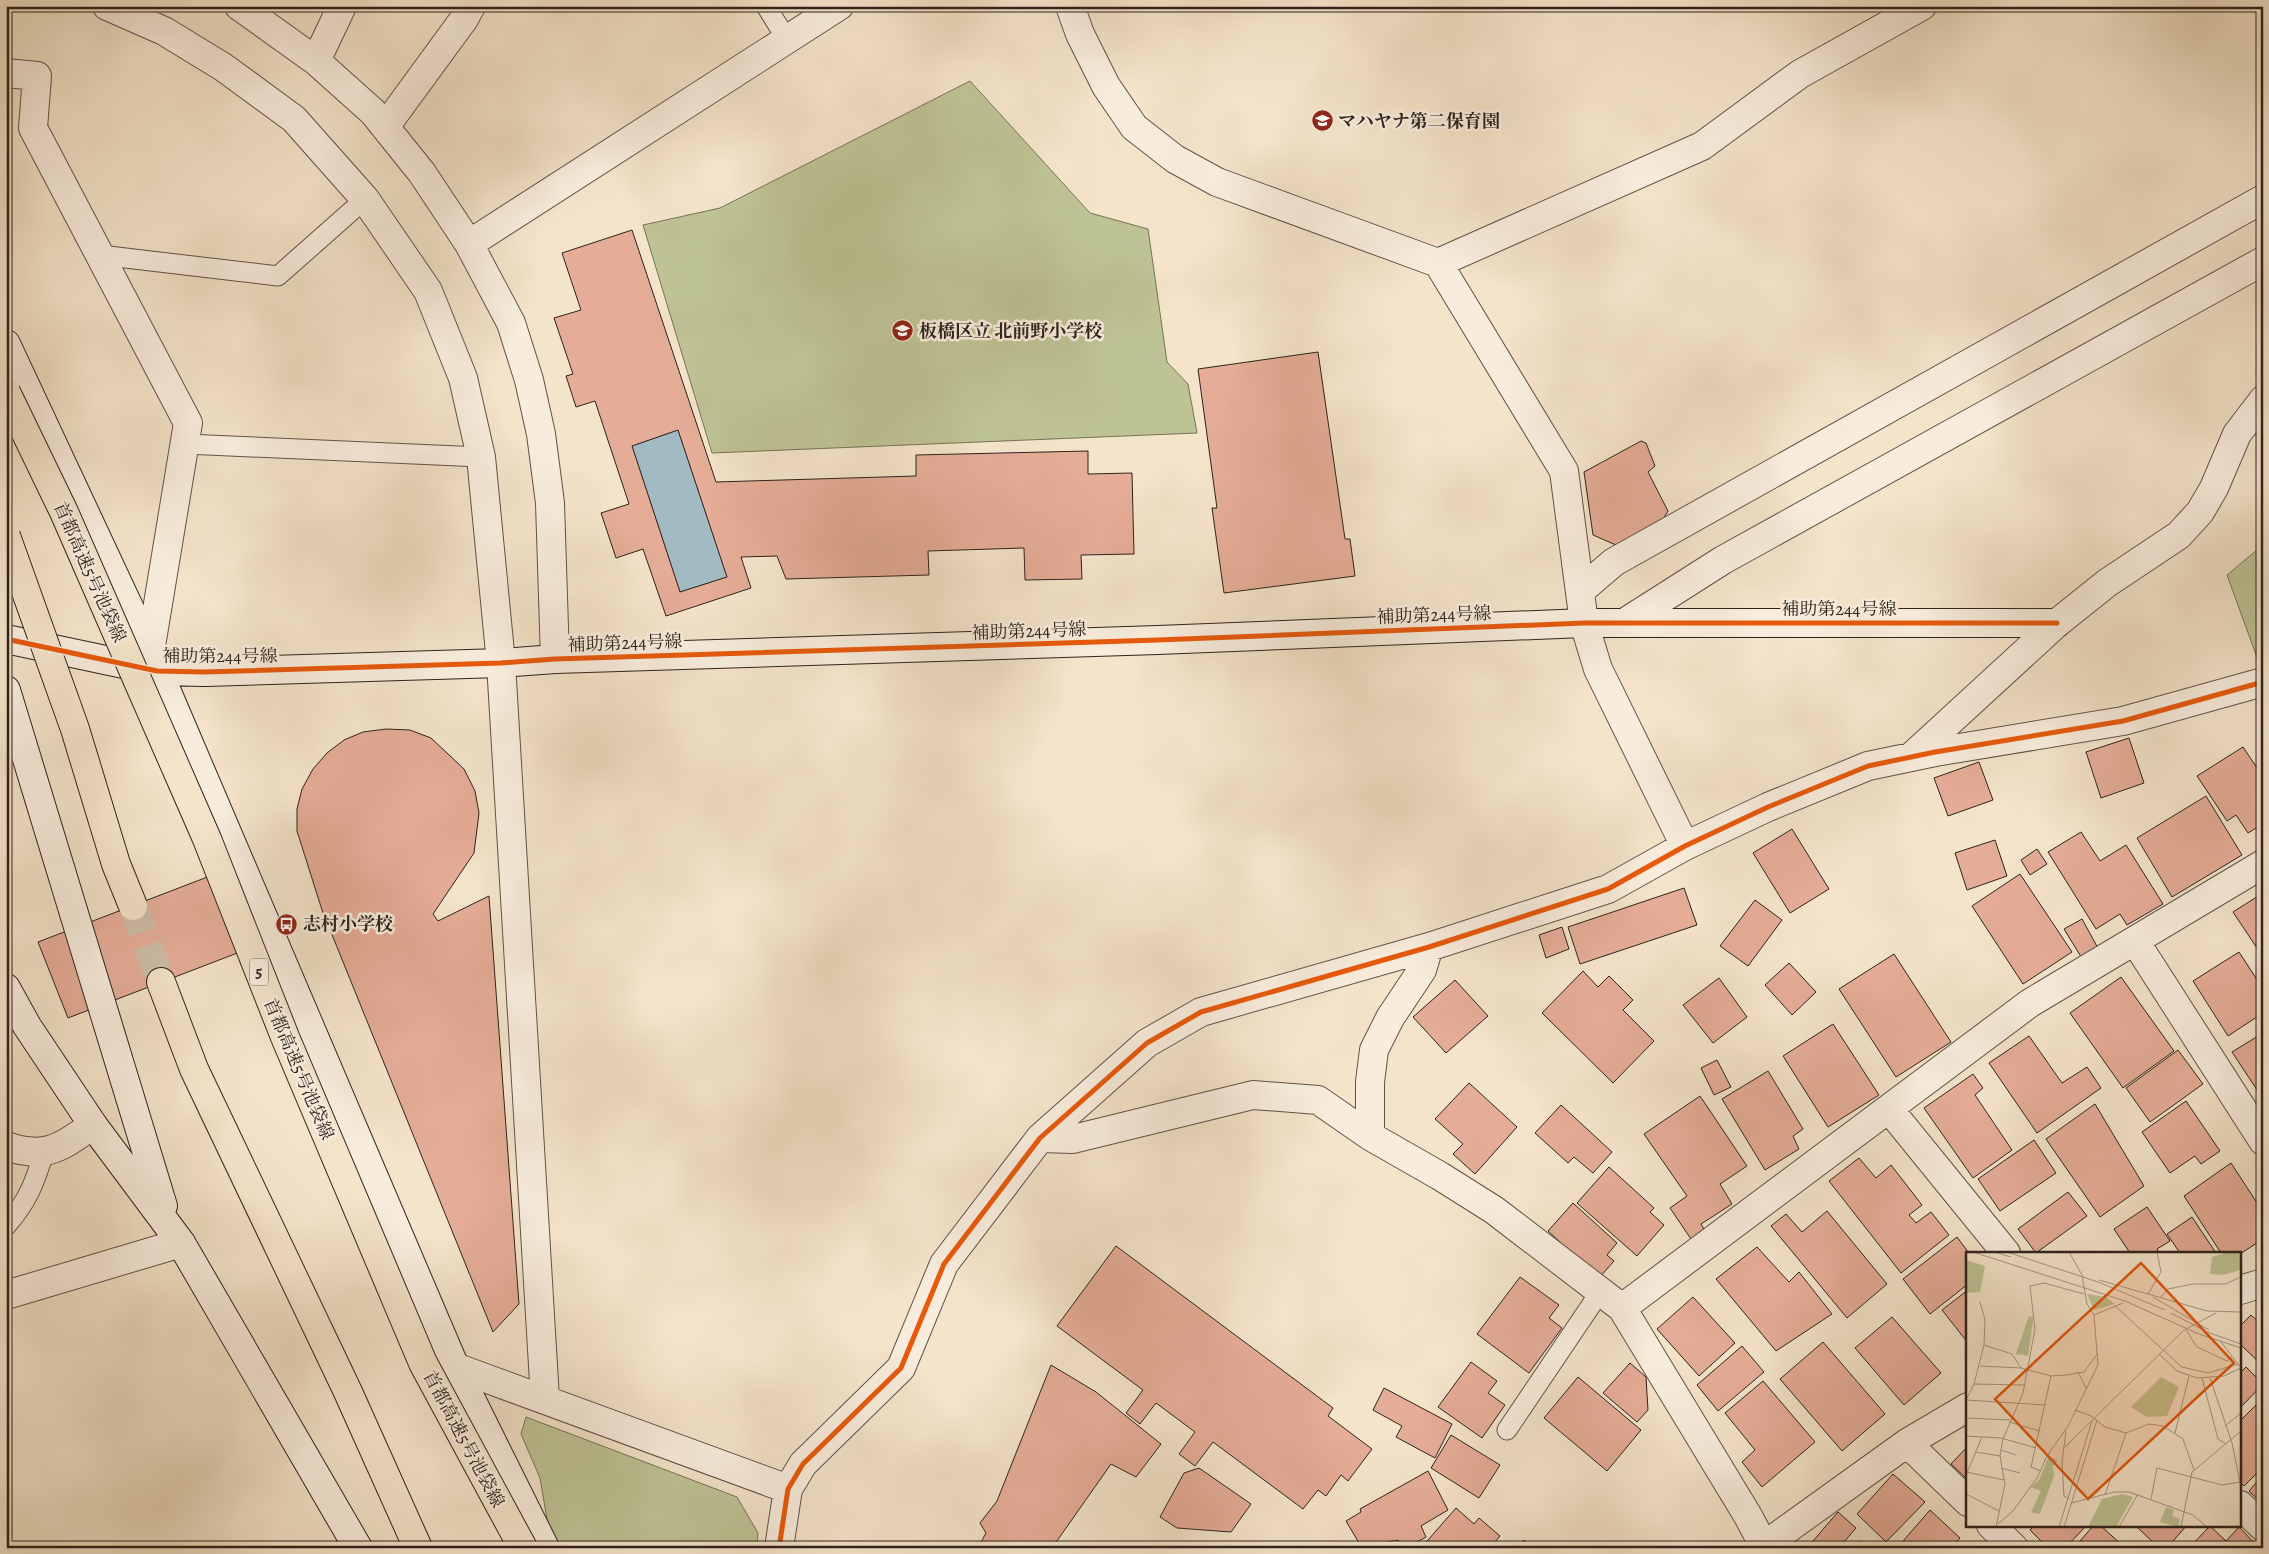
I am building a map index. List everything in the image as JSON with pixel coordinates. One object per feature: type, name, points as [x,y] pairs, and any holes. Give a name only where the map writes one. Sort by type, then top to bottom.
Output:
[{"type":"highway","name":"首都高速5号池袋線","points":[[6,392],[64,512],[207,839],[285,1036],[423,1363],[523,1548]]},
{"type":"highway","points":[[6,536],[72,720],[116,864],[133,906]]},
{"type":"highway","points":[[161,982],[194,1069],[348,1392],[418,1548]]},
{"type":"highway","points":[[472,1454],[508,1548]]},
{"type":"street","points":[[107,6],[164,31],[223,67],[294,119],[365,199],[428,291],[463,378],[481,458],[501,663],[545,1400]]},
{"type":"street","points":[[239,6],[316,61],[373,112],[422,173],[469,244],[511,323],[529,380],[541,434],[550,503],[555,659]]},
{"type":"street","points":[[316,61],[342,6]]},
{"type":"street","points":[[385,127],[464,19],[471,6]]},
{"type":"street","points":[[469,244],[839,6]]},
{"type":"street","points":[[1070,6],[1080,34],[1112,94],[1134,127],[1175,159],[1217,182],[1438,263],[1564,471],[1584,623],[1598,669],[1685,846]]},
{"type":"street","points":[[1438,263],[1702,146],[1800,74],[1922,6]]},
{"type":"street","points":[[6,73],[37,76],[33,128],[188,423],[154,661]]},
{"type":"street","points":[[1580,591],[1614,562],[2263,199]]},
{"type":"street","points":[[1624,623],[1723,560],[2263,261]]},
{"type":"street","points":[[6,344],[154,661],[456,1367],[546,1548]]},
{"type":"street","points":[[1911,757],[2057,623],[2107,583],[2180,535],[2200,512],[2214,488],[2237,434],[2263,400]]},
{"type":"street","name":"補助第244号線","points":[[6,639],[154,661],[205,672],[1158,640],[1584,623],[2057,623]]},
{"type":"street","points":[[778,1548],[788,1489],[803,1464],[901,1368],[944,1264],[1040,1138],[1148,1043],[1201,1012],[1429,947],[1608,889],[1685,846],[1768,807],[1868,766],[2123,721],[2263,682]]},
{"type":"street","points":[[6,690],[174,1234]]},
{"type":"street","points":[[1622,1308],[2030,1004],[2263,864]]},
{"type":"street","points":[[2135,941],[2263,1141]]},
{"type":"street","points":[[1370,1136],[1370,1082],[1374,1050],[1390,1018],[1422,970],[1429,947]]},
{"type":"street","points":[[6,988],[27,1026],[92,1125],[174,1234],[358,1548]]},
{"type":"street","points":[[1040,1138],[1072,1139],[1253,1096],[1318,1100],[1370,1136],[1494,1210],[1622,1308],[1748,1516],[1763,1547],[1907,1443],[1966,1407]]},
{"type":"street","points":[[1888,1109],[2005,1252]]},
{"type":"street","points":[[6,1146],[20,1151],[44,1153],[65,1145],[92,1125]]},
{"type":"street","points":[[6,1295],[174,1234]]},
{"type":"street","points":[[2242,1289],[2263,1283]]},
{"type":"street","points":[[456,1367],[788,1489]]},
{"type":"street","points":[[1907,1443],[1966,1500]]},
{"type":"street","points":[[2242,1507],[2263,1527]]},
{"type":"street","points":[[1992,1526],[2014,1548]]},
{"type":"lane","points":[[766,6],[787,40]]},
{"type":"lane","points":[[100,255],[278,276],[365,199]]},
{"type":"lane","points":[[185,444],[481,458]]},
{"type":"lane","points":[[6,1226],[20,1210],[33,1189],[44,1153]]},
{"type":"lane","points":[[1507,1430],[1600,1292]]},
{"type":"green space","points":[[970,81],[1090,213],[1148,229],[1167,362],[1188,384],[1197,433],[712,453],[643,225],[720,208]]},
{"type":"green space","points":[[2263,545],[2263,661],[2259,663],[2227,575]]},
{"type":"green space","points":[[526,1417],[737,1497],[758,1533],[757,1548],[554,1548],[551,1543],[540,1478],[521,1434]]},
{"type":"water","points":[[678,430],[727,577],[680,592],[632,446]]},
{"type":"building","points":[[632,230],[716,482],[916,476],[916,455],[1088,451],[1088,474],[1132,473],[1134,554],[1081,555],[1082,579],[1025,580],[1024,548],[928,551],[929,575],[786,579],[777,556],[741,557],[751,588],[666,616],[643,549],[616,558],[601,513],[629,504],[595,401],[576,407],[566,376],[573,374],[554,318],[581,310],[562,253]],"holes":[[[678,430],[727,577],[680,592],[632,446]]]},
{"type":"building","points":[[1318,352],[1345,539],[1350,539],[1355,576],[1224,593],[1212,508],[1217,508],[1198,369]]},
{"type":"building","points":[[1641,441],[1646,443],[1655,466],[1648,472],[1668,511],[1662,521],[1616,545],[1593,535],[1584,472]]},
{"type":"building","points":[[386,729],[410,730],[431,738],[464,769],[475,791],[479,813],[474,853],[433,914],[438,921],[489,896],[519,1304],[493,1332],[322,910],[297,831],[297,809],[302,789],[313,769],[327,753],[344,740],[363,732]]},
{"type":"building","points":[[2129,738],[2144,783],[2101,798],[2086,752]]},
{"type":"building","points":[[2243,747],[2263,777],[2263,827],[2261,825],[2248,833],[2236,815],[2227,821],[2197,776]]},
{"type":"building","points":[[1979,762],[1993,800],[1948,816],[1934,778]]},
{"type":"building","points":[[2206,796],[2242,855],[2172,897],[2137,838]]},
{"type":"building","points":[[1792,829],[1829,889],[1790,913],[1753,853]]},
{"type":"building","points":[[2081,832],[2100,861],[2126,845],[2163,904],[2127,925],[2120,914],[2096,929],[2048,852]]},
{"type":"building","points":[[1995,840],[2007,876],[1967,890],[1955,853]]},
{"type":"building","points":[[2037,849],[2047,864],[2030,875],[2021,860]]},
{"type":"building","points":[[2020,874],[2072,952],[2023,984],[1972,906]]},
{"type":"building","points":[[210,876],[240,952],[68,1018],[38,942]]},
{"type":"building","points":[[1684,888],[1697,925],[1580,964],[1568,927]]},
{"type":"building","points":[[2263,893],[2263,957],[2233,912]]},
{"type":"building","points":[[1755,900],[1782,920],[1748,966],[1720,946]]},
{"type":"building","points":[[2082,919],[2099,950],[2083,960],[2064,929]]},
{"type":"building","points":[[1562,927],[1569,949],[1546,958],[1539,935]]},
{"type":"building","points":[[2239,952],[2263,989],[2263,1013],[2228,1036],[2193,981]]},
{"type":"building","points":[[1894,954],[1951,1042],[1896,1077],[1839,989]]},
{"type":"building","points":[[1789,963],[1816,992],[1792,1015],[1765,985]]},
{"type":"building","points":[[1583,971],[1598,987],[1609,976],[1633,1000],[1623,1010],[1654,1041],[1613,1083],[1542,1013]]},
{"type":"building","points":[[2121,977],[2174,1051],[2123,1088],[2070,1013]]},
{"type":"building","points":[[1719,978],[1747,1017],[1713,1043],[1683,1005]]},
{"type":"building","points":[[1455,980],[1488,1016],[1446,1053],[1413,1017]]},
{"type":"building","points":[[1833,1024],[1879,1095],[1828,1127],[1783,1056]]},
{"type":"building","points":[[2263,1033],[2263,1099],[2232,1052]]},
{"type":"building","points":[[2029,1036],[2062,1083],[2087,1067],[2101,1088],[2037,1133],[1989,1063]]},
{"type":"building","points":[[2178,1050],[2203,1084],[2150,1122],[2126,1088]]},
{"type":"building","points":[[1717,1060],[1731,1087],[1714,1095],[1701,1068]]},
{"type":"building","points":[[1768,1071],[1803,1129],[1793,1136],[1799,1149],[1765,1170],[1722,1099]]},
{"type":"building","points":[[1973,1074],[1983,1088],[1975,1095],[2012,1150],[1973,1178],[1924,1108]]},
{"type":"building","points":[[1469,1083],[1517,1127],[1475,1174],[1453,1154],[1463,1144],[1435,1119]]},
{"type":"building","points":[[1700,1096],[1747,1166],[1720,1184],[1732,1204],[1701,1224],[1706,1233],[1693,1242],[1670,1208],[1687,1196],[1644,1134]]},
{"type":"building","points":[[2186,1101],[2220,1151],[2201,1164],[2195,1156],[2170,1173],[2142,1132]]},
{"type":"building","points":[[2095,1104],[2144,1186],[2100,1217],[2046,1139]]},
{"type":"building","points":[[1561,1105],[1612,1152],[1593,1173],[1574,1157],[1568,1163],[1535,1133]]},
{"type":"building","points":[[2034,1140],[2056,1173],[2000,1211],[1978,1179]]},
{"type":"building","points":[[1859,1158],[1876,1178],[1891,1165],[1922,1205],[1909,1215],[1916,1223],[1931,1212],[1949,1235],[1901,1273],[1829,1181]]},
{"type":"building","points":[[2231,1163],[2263,1212],[2263,1239],[2242,1253],[2220,1252],[2184,1196]]},
{"type":"building","points":[[1609,1167],[1654,1208],[1650,1212],[1664,1225],[1637,1256],[1577,1203]]},
{"type":"building","points":[[2068,1192],[2087,1216],[2037,1252],[2035,1252],[2018,1229]]},
{"type":"building","points":[[1573,1203],[1617,1243],[1607,1255],[1614,1261],[1599,1278],[1548,1231]]},
{"type":"building","points":[[2147,1207],[2170,1241],[2157,1249],[2158,1252],[2129,1252],[2114,1229]]},
{"type":"building","points":[[1827,1211],[1887,1284],[1847,1318],[1771,1226],[1786,1214],[1802,1232]]},
{"type":"building","points":[[2192,1217],[2215,1252],[2179,1252],[2167,1234]]},
{"type":"building","points":[[1957,1237],[1968,1252],[1966,1252],[1966,1286],[1930,1314],[1903,1279]]},
{"type":"building","points":[[1116,1246],[1333,1408],[1328,1416],[1372,1449],[1348,1481],[1341,1475],[1326,1496],[1318,1490],[1303,1509],[1213,1442],[1195,1466],[1179,1454],[1195,1432],[1156,1403],[1140,1424],[1126,1413],[1143,1390],[1057,1326]]},
{"type":"building","points":[[1757,1247],[1789,1282],[1799,1272],[1832,1314],[1776,1351],[1716,1279]]},
{"type":"building","points":[[1520,1277],[1559,1305],[1549,1318],[1562,1328],[1529,1373],[1477,1334]]},
{"type":"building","points":[[1966,1292],[1966,1340],[1942,1310]]},
{"type":"building","points":[[1693,1297],[1735,1343],[1699,1376],[1657,1329]]},
{"type":"building","points":[[2251,1315],[2263,1326],[2263,1366],[2242,1346],[2242,1324]]},
{"type":"building","points":[[1892,1317],[1941,1373],[1904,1405],[1855,1348]]},
{"type":"building","points":[[1823,1342],[1885,1414],[1842,1451],[1780,1379]]},
{"type":"building","points":[[1742,1346],[1764,1372],[1718,1411],[1697,1385]]},
{"type":"building","points":[[1471,1362],[1497,1381],[1488,1393],[1505,1405],[1482,1438],[1438,1407]]},
{"type":"building","points":[[1630,1363],[1646,1377],[1648,1410],[1637,1422],[1603,1393]]},
{"type":"building","points":[[1051,1365],[1096,1392],[1161,1444],[1136,1477],[1111,1464],[1052,1548],[985,1548],[980,1544],[986,1533],[980,1523],[997,1501]]},
{"type":"building","points":[[2246,1367],[2263,1384],[2242,1406],[2242,1371]]},
{"type":"building","points":[[1578,1377],[1641,1430],[1607,1471],[1544,1418]]},
{"type":"building","points":[[1763,1381],[1815,1442],[1762,1487],[1742,1462],[1755,1450],[1725,1413]]},
{"type":"building","points":[[1384,1388],[1452,1424],[1435,1458],[1396,1437],[1402,1426],[1373,1410]]},
{"type":"building","points":[[2263,1398],[2263,1467],[2244,1486],[2242,1484],[2242,1419]]},
{"type":"building","points":[[1451,1435],[1500,1465],[1479,1498],[1431,1468]]},
{"type":"building","points":[[1966,1448],[1966,1478],[1951,1464]]},
{"type":"building","points":[[1199,1468],[1251,1504],[1231,1532],[1177,1528],[1160,1517],[1184,1473]]},
{"type":"building","points":[[1428,1471],[1448,1510],[1421,1526],[1426,1537],[1407,1548],[1403,1548],[1398,1540],[1362,1548],[1346,1521],[1361,1512],[1360,1509]]},
{"type":"building","points":[[1893,1474],[1925,1502],[1886,1542],[1857,1514]]},
{"type":"building","points":[[2263,1475],[2263,1504],[2249,1491]]},
{"type":"building","points":[[1456,1508],[1474,1524],[1479,1518],[1500,1536],[1490,1548],[1421,1548]]},
{"type":"building","points":[[1930,1510],[1960,1538],[1951,1548],[1897,1548]]},
{"type":"building","points":[[1838,1512],[1856,1528],[1839,1548],[1807,1548]]},
{"type":"building","points":[[2034,1526],[2086,1526],[2065,1548],[2048,1548],[2030,1530]]},
{"type":"building","points":[[2093,1526],[2101,1526],[2125,1548],[2074,1548]]},
{"type":"building","points":[[2136,1526],[2186,1526],[2167,1548],[2159,1548]]},
{"type":"building","points":[[2210,1526],[2226,1541],[2239,1527],[2259,1548],[2189,1548]]},
{"type":"building","points":[[1524,1540],[1532,1548],[1516,1548]]},
{"type":"building","points":[[1859,1541],[1867,1548],[1853,1548]]},
{"type":"tunnel","points":[[133,906],[161,982]]},
{"type":"cycle path","points":[[6,639],[157,671],[205,672],[1158,640],[1584,623],[2057,623]]},
{"type":"cycle path","points":[[779,1548],[788,1489],[803,1464],[901,1368],[944,1264],[1040,1138],[1147,1043],[1201,1012],[1429,947],[1608,889],[1685,846],[1768,807],[1868,766],[1935,752],[2123,721],[2263,682]]},
{"type":"place","name":"マハヤナ第二保育園","points":[[1322,121]]},
{"type":"place","name":"板橋区立 北前野小学校","points":[[903,331]]},
{"type":"place","name":"志村小学校","points":[[287,924]]}]
